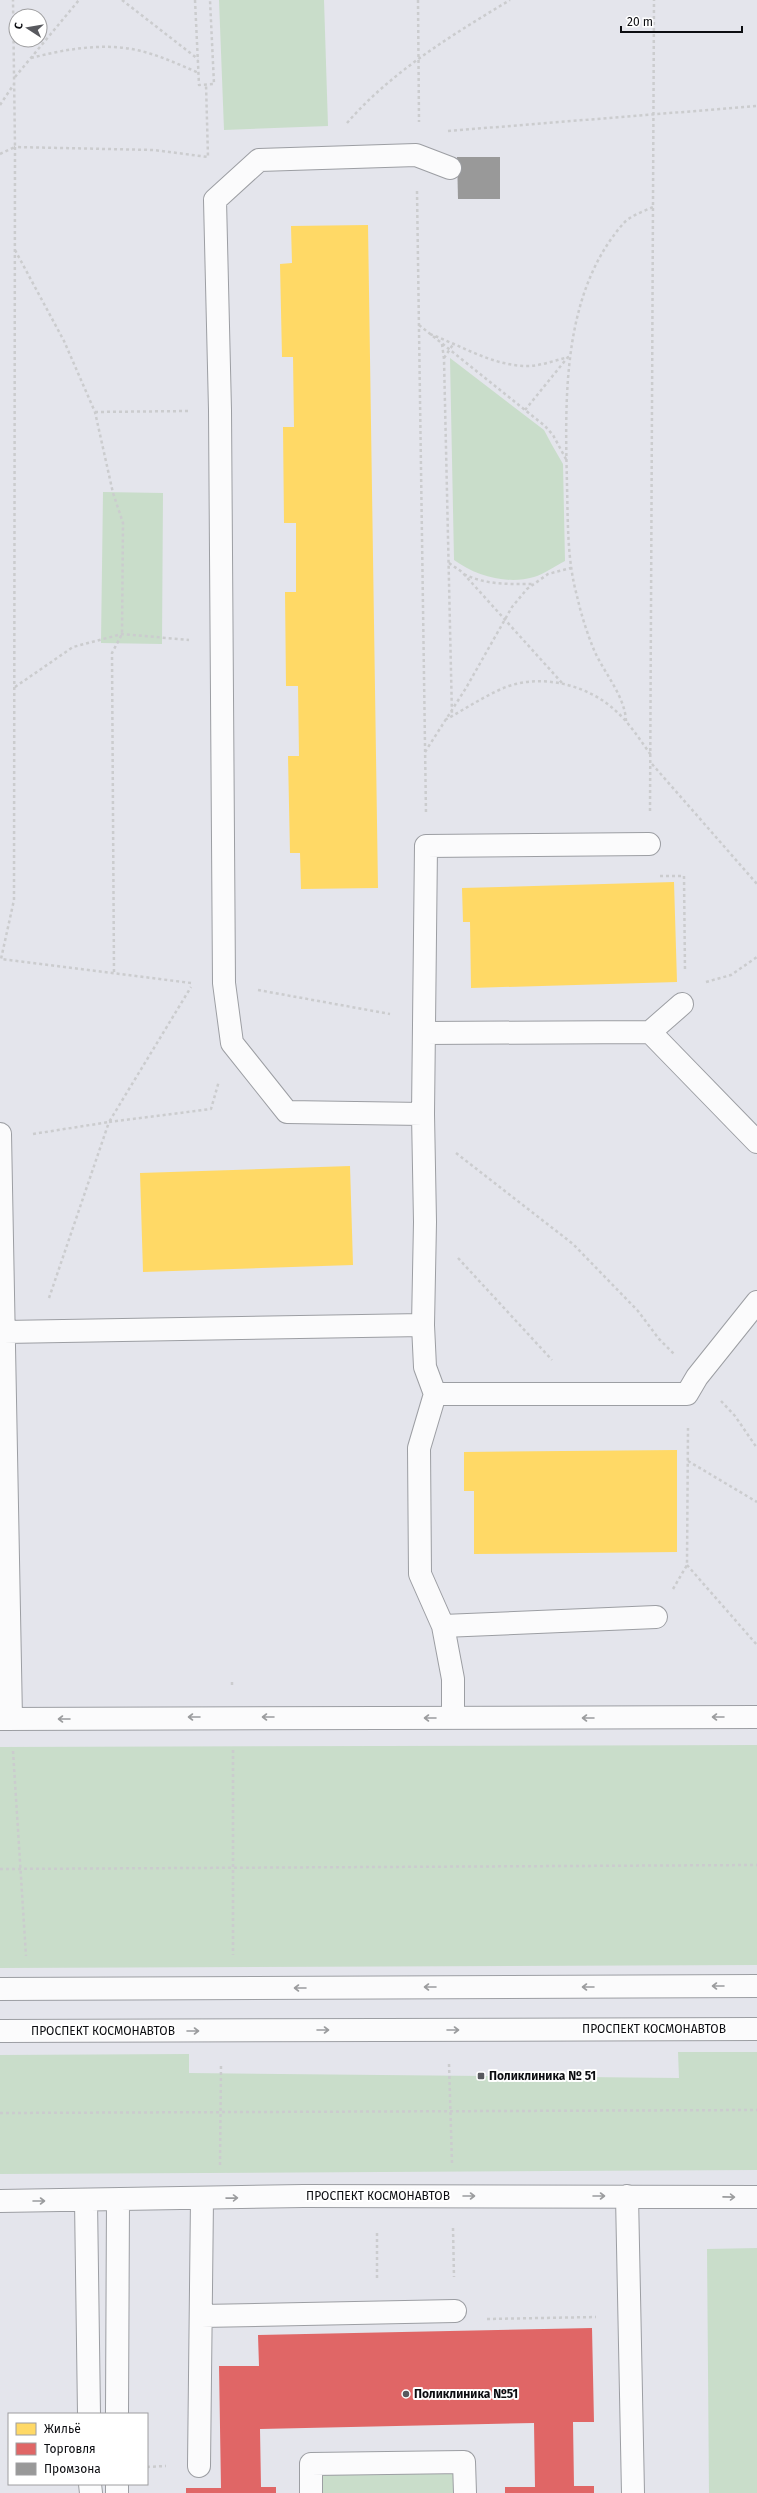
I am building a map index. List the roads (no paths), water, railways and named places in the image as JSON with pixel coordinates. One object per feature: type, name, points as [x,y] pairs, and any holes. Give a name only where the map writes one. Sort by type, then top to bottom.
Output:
[{"type":"street","points":[[423,1114],[287,1112],[232,1043],[224,984],[220,410],[215,200],[259,160],[416,156],[450,168]]},
{"type":"street","points":[[453,1718],[453,1679],[443,1626],[420,1574],[419,1448],[436,1394],[425,1367],[422,1325],[425,1222],[423,1114],[426,846],[649,844]]},
{"type":"street","points":[[650,1032],[683,995]]},
{"type":"street","points":[[424,1027],[650,1032],[757,1142]]},
{"type":"street","points":[[0,1134],[0,1215],[4,1332],[6,1719],[233,1717],[757,1717]]},
{"type":"street","points":[[436,1394],[582,1393],[692,1385],[757,1302]]},
{"type":"street","points":[[4,1332],[37,1330],[422,1325]]},
{"type":"street","points":[[443,1626],[656,1617]]},
{"type":"street","points":[[0,1989],[757,1986]]},
{"type":"street","name":"ПРОСПЕКТ КОСМОНАВТОВ","points":[[0,2032],[757,2029]]},
{"type":"street","points":[[627,2196],[633,2493]]},
{"type":"street","name":"ПРОСПЕКТ КОСМОНАВТОВ","points":[[0,2200],[627,2196],[757,2197]]},
{"type":"street","points":[[199,2466],[202,2199]]},
{"type":"street","points":[[86,2200],[89,2413]]},
{"type":"street","points":[[117,2413],[118,2200]]},
{"type":"street","points":[[201,2316],[455,2311]]},
{"type":"street","points":[[312,2493],[311,2464],[464,2462],[465,2493]]},
{"type":"place","name":"Поликлиника № 51","points":[[481,2076]]},
{"type":"place","name":"Поликлиника №51","points":[[406,2394]]}]
